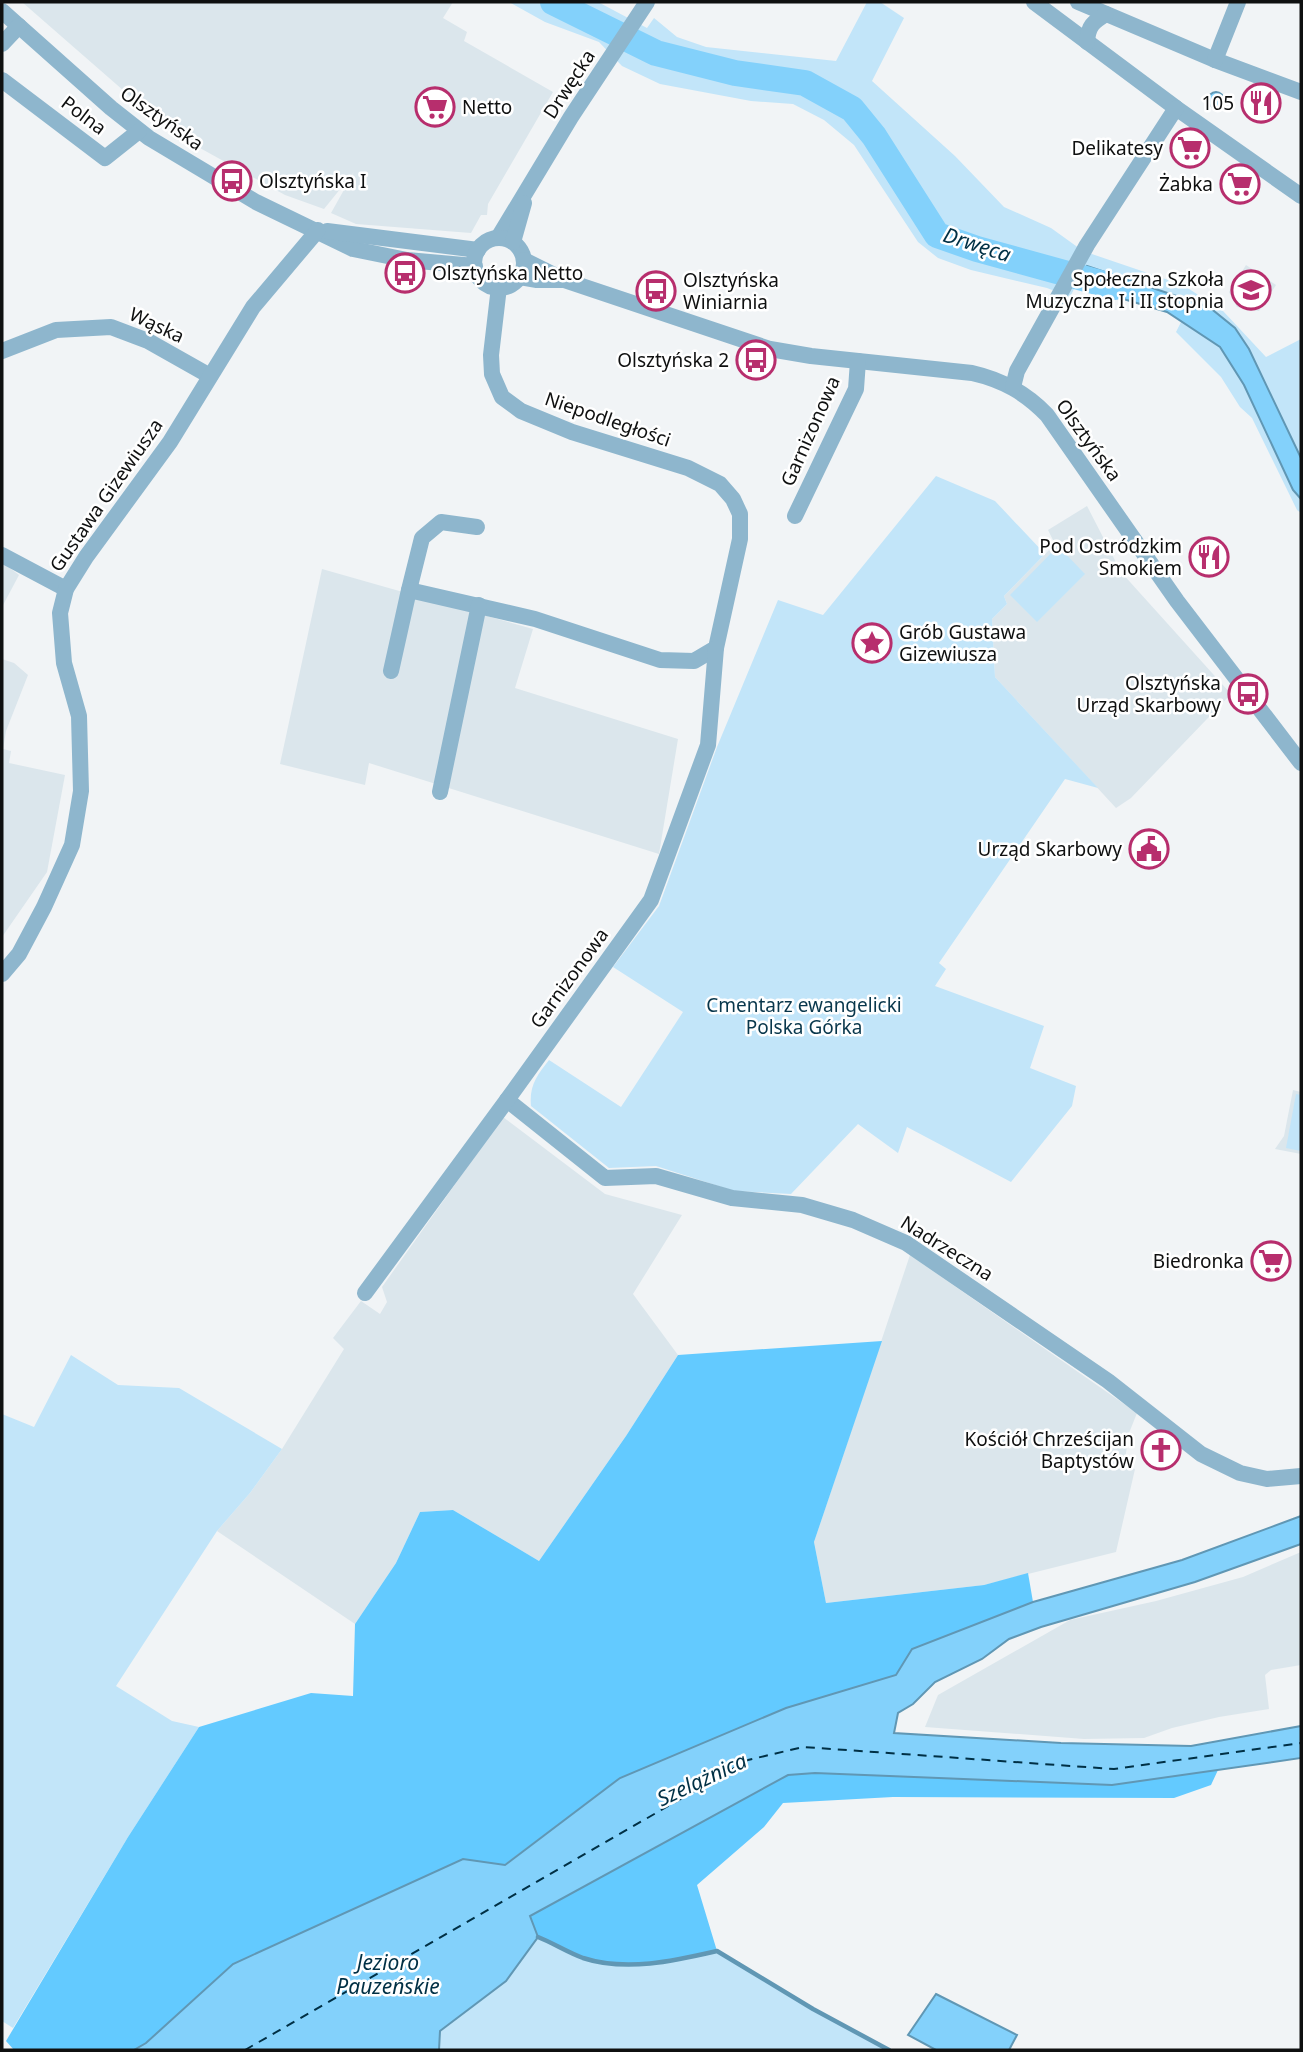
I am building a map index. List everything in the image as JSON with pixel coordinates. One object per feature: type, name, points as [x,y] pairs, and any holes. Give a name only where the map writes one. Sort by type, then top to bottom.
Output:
[{"type":"street","name":"Drwęcka","points":[[505,240],[528,191],[571,117],[647,2]]},
{"type":"street","points":[[1034,2],[1176,108],[1301,196]]},
{"type":"street","points":[[1078,2],[1215,60],[1301,92]]},
{"type":"street","points":[[1215,60],[1238,2]]},
{"type":"street","name":"Olsztyńska","points":[[2,11],[139,131],[229,187],[284,216],[354,249],[407,260],[476,258]]},
{"type":"street","points":[[1087,42],[1090,26],[1106,14]]},
{"type":"street","points":[[2,44],[19,26]]},
{"type":"street","name":"Polna","points":[[2,80],[105,158],[139,131]]},
{"type":"street","points":[[1013,387],[1017,370],[1082,254],[1176,108]]},
{"type":"street","name":"Gustawa Gizewiusza","points":[[2,974],[19,954],[72,845],[79,804],[79,716],[64,663],[60,613],[66,589],[86,557],[170,442],[253,307],[318,230]]},
{"type":"street","points":[[505,240],[522,253],[524,260],[520,276],[512,284],[499,288],[485,284],[480,279],[476,258],[486,242],[505,240]]},
{"type":"street","name":"Olsztyńska","points":[[524,260],[564,280],[770,349],[811,356],[972,373],[990,377],[1032,399],[1047,415],[1177,601],[1301,763]]},
{"type":"street","name":"Olsztyńska","points":[[520,276],[537,280],[564,280]]},
{"type":"street","name":"Niepodległości","points":[[499,288],[491,355],[492,374],[502,397],[521,411],[572,432],[688,468],[720,484],[735,502],[741,522],[735,570]]},
{"type":"street","name":"Wąska","points":[[2,351],[55,330],[111,327],[148,341],[210,376]]},
{"type":"street","name":"Garnizonowa","points":[[795,516],[856,389],[858,361]]},
{"type":"street","points":[[391,670],[422,538],[441,522],[477,527]]},
{"type":"street","points":[[2,555],[66,589]]},
{"type":"street","name":"Garnizonowa","points":[[365,1293],[651,900],[708,745],[716,648],[735,570]]},
{"type":"street","points":[[409,590],[535,619],[660,660],[694,661],[716,648]]},
{"type":"street","points":[[440,792],[479,605]]},
{"type":"street","name":"Nadrzeczna","points":[[507,1101],[605,1178],[656,1176],[732,1198],[803,1205],[853,1220],[906,1243],[1108,1381],[1201,1454],[1240,1473],[1267,1479],[1301,1476]]},
{"type":"shaded area","points":[[22,2],[453,2],[443,18],[467,32],[464,41],[553,92],[488,204],[487,215],[481,215],[471,233],[356,224],[331,213],[354,172],[324,209],[285,195],[171,132]]},
{"type":"shaded area","name":"Społeczna Szkoła Muzyczna I i II stopnia","points":[[1246,265],[1276,285],[1259,311],[1237,307],[1229,292]]},
{"type":"shaded area","points":[[1087,506],[1121,572],[1231,694],[1131,798],[1116,808],[995,677],[992,619],[1007,604],[1004,596],[1055,544],[1048,530]]},
{"type":"shaded area","points":[[2,562],[19,575],[2,607]]},
{"type":"shaded area","points":[[322,569],[533,629],[515,688],[678,739],[659,854],[369,763],[365,785],[280,764]]},
{"type":"shaded area","points":[[2,659],[14,663],[28,675],[6,731],[3,749],[11,751],[9,763],[65,775],[47,872],[2,937]]},
{"type":"shaded area","points":[[1293,1090],[1301,1092],[1301,1154],[1275,1149],[1284,1136]]},
{"type":"shaded area","points":[[503,1117],[605,1194],[682,1215],[633,1294],[678,1355],[626,1436],[539,1561],[453,1510],[420,1512],[396,1563],[355,1624],[217,1531],[250,1493],[282,1449],[344,1349],[333,1338],[361,1301],[380,1314],[387,1302],[382,1287]]},
{"type":"shaded area","points":[[910,1255],[1137,1413],[1129,1433],[1124,1466],[1135,1469],[1116,1552],[984,1585],[826,1603],[814,1542]]},
{"type":"shaded area","points":[[882,1341],[814,1542],[826,1603],[984,1585],[1028,1573],[1033,1602],[912,1649],[896,1675],[786,1708],[620,1778],[504,1865],[463,1859],[134,2050],[14,2050],[6,2041],[128,1837],[199,1727],[311,1693],[353,1696],[355,1624],[396,1563],[420,1512],[453,1510],[539,1561],[626,1436],[678,1355]]},
{"type":"shaded area","points":[[1301,1552],[1301,1665],[1271,1670],[1265,1675],[1269,1709],[1219,1717],[1144,1738],[1084,1739],[925,1727],[938,1695],[1070,1620],[1156,1601],[1243,1577]]},
{"type":"shaded area","points":[[1218,1770],[1211,1785],[1174,1798],[893,1797],[783,1803],[764,1827],[697,1885],[717,1951],[701,1955],[650,1964],[599,1962],[577,1956],[538,1937],[529,1916],[788,1775],[815,1773],[1112,1785]]},
{"type":"green space","points":[[509,2],[598,2],[647,28],[654,18],[677,37],[706,47],[836,61],[867,2],[880,2],[904,18],[872,81],[955,156],[1004,207],[1051,228],[1083,251],[1183,285],[1223,311],[1266,357],[1301,339],[1301,513],[1297,510],[1252,418],[1240,407],[1221,377],[1176,332],[1181,322],[1168,312],[1076,285],[1070,297],[1047,288],[971,270],[938,258],[918,242],[854,145],[824,120],[793,104],[751,101],[660,84],[622,66],[599,42],[545,22]]},
{"type":"green space","name":"Cmentarz ewangelicki Polska Górka","points":[[936,476],[995,501],[1045,554],[1004,596],[1007,604],[992,619],[995,677],[1098,788],[1065,779],[939,963],[946,969],[935,986],[1044,1026],[1030,1068],[1076,1086],[1072,1106],[1011,1182],[907,1127],[898,1153],[858,1124],[791,1194],[734,1191],[656,1166],[609,1168],[531,1106],[531,1092],[535,1081],[549,1060],[621,1107],[683,1012],[613,967],[659,906],[717,747],[778,600],[823,615]]},
{"type":"green space","points":[[1058,546],[1085,574],[1037,622],[1010,595]]},
{"type":"green space","points":[[1296,1094],[1301,1095],[1301,1151],[1286,1148]]},
{"type":"green space","points":[[71,1355],[118,1385],[179,1388],[282,1449],[250,1493],[217,1531],[116,1686],[172,1721],[199,1727],[128,1837],[13,2028],[2,2021],[2,1414],[34,1427]]},
{"type":"green space","points":[[538,1937],[583,1958],[668,1963],[717,1951],[813,2009],[889,2050],[439,2050],[439,2031],[506,1981]]},
{"type":"water","points":[[1213,92],[1219,92],[1224,100],[1222,106],[1213,108],[1208,103],[1208,97]]},
{"type":"water","points":[[1087,266],[1209,307],[1235,328],[1249,349],[1301,458],[1301,499],[1293,490],[1244,385],[1220,347],[1167,312],[1076,285]]},
{"type":"water","points":[[1301,1516],[1301,1544],[1195,1582],[1009,1639],[982,1659],[935,1682],[913,1704],[898,1713],[894,1733],[1061,1743],[1191,1746],[1301,1726],[1301,1758],[1112,1785],[815,1773],[788,1775],[530,1916],[538,1937],[506,1981],[440,2031],[439,2050],[134,2050],[146,2043],[233,1964],[463,1859],[505,1865],[620,1778],[786,1708],[896,1675],[912,1649],[1033,1602],[1182,1560]]},
{"type":"water","points":[[936,1994],[1017,2035],[1009,2050],[936,2050],[908,2035]]},
{"type":"waterway","name":"Drwęca","points":[[553,2],[656,53],[735,73],[805,83],[852,109],[874,136],[937,235],[977,249],[1115,287]]},
{"type":"waterway","points":[[538,1937],[583,1958],[616,1964],[650,1964],[717,1951],[813,2009],[889,2050]]},
{"type":"ferry route","points":[[245,2050],[748,1760],[803,1747],[1114,1769],[1301,1743]]},
{"type":"place","name":"105","points":[[1261,103]]},
{"type":"place","name":"Netto","points":[[435,107]]},
{"type":"place","name":"Delikatesy","points":[[1190,148]]},
{"type":"place","name":"Olsztyńska I","points":[[232,181]]},
{"type":"place","name":"Żabka","points":[[1240,184]]},
{"type":"place","name":"Olsztyńska Netto","points":[[405,273]]},
{"type":"place","name":"Społeczna Szkoła Muzyczna I i II stopnia","points":[[1251,290]]},
{"type":"place","name":"Olsztyńska Winiarnia","points":[[656,291]]},
{"type":"place","name":"Olsztyńska 2","points":[[756,360]]},
{"type":"place","name":"Pod Ostródzkim Smokiem","points":[[1209,557]]},
{"type":"place","name":"Grób Gustawa Gizewiusza","points":[[872,643]]},
{"type":"place","name":"Olsztyńska Urząd Skarbowy","points":[[1248,694]]},
{"type":"place","name":"Urząd Skarbowy","points":[[1149,849]]},
{"type":"place","name":"Biedronka","points":[[1271,1261]]},
{"type":"place","name":"Kościół Chrześcijan Baptystów","points":[[1161,1450]]},
{"type":"water label","name":"Szelążnica","points":[[702,1780]]},
{"type":"water label","name":"Jezioro Pauzeńskie","points":[[388,1975]]}]
